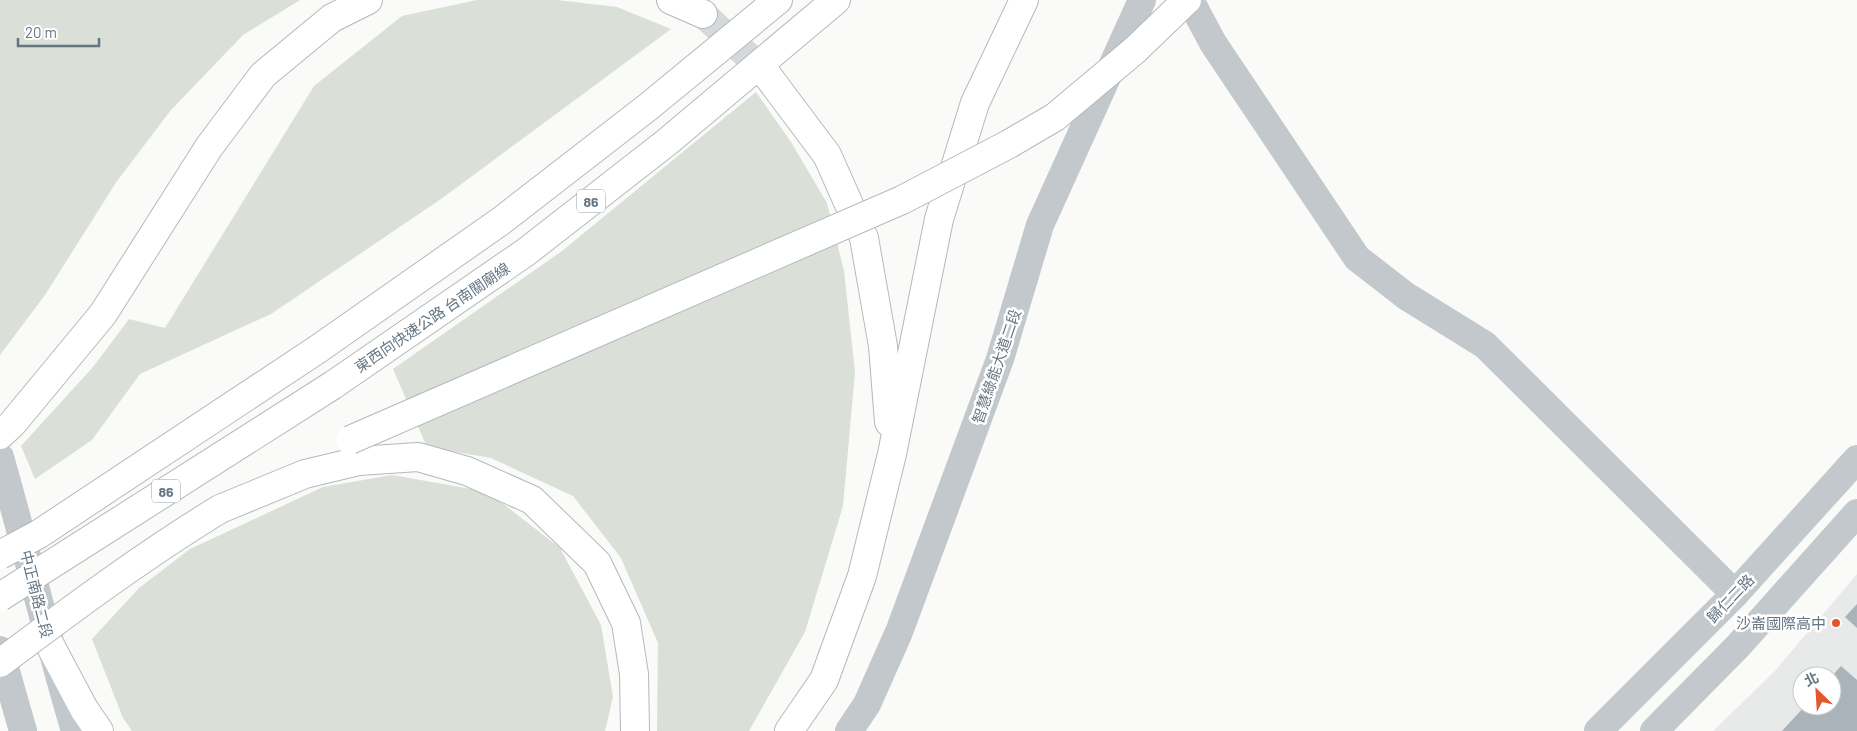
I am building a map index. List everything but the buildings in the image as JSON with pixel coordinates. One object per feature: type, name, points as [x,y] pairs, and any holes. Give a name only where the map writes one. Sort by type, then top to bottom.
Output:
[{"type":"highway","points":[[0,435],[12,424],[103,314],[209,147],[262,75],[332,18],[368,0]]},
{"type":"highway","points":[[671,0],[703,14]]},
{"type":"highway","name":"86","points":[[0,555],[39,534],[318,349],[501,221],[648,107],[778,0]]},
{"type":"highway","name":"東西向快速公路 台南關廟線","points":[[0,597],[332,385],[526,252],[667,142],[836,0]]},
{"type":"highway","points":[[789,731],[824,680],[862,576],[892,454],[939,219],[975,103],[1024,0]]},
{"type":"highway","points":[[0,663],[92,593],[159,546],[220,509],[350,440],[893,204],[1009,144],[1055,117],[1135,50],[1188,0]]},
{"type":"highway","points":[[764,70],[827,155],[864,238],[883,346],[892,454]]},
{"type":"highway","points":[[220,509],[305,474],[359,461],[418,457],[467,471],[532,500],[597,563],[626,623],[634,674],[635,731]]},
{"type":"highway","points":[[50,645],[84,709],[99,731]]},
{"type":"street","name":"智慧綠能大道二段","points":[[849,731],[867,704],[899,632],[1000,359],[1040,225],[1142,0]]},
{"type":"street","points":[[1188,0],[1218,51],[1357,258],[1406,296],[1485,345],[1735,594]]},
{"type":"street","name":"中正南路二段","points":[[0,457],[75,731]]},
{"type":"street","name":"歸仁二路","points":[[1598,731],[1735,594],[1857,459]]},
{"type":"street","points":[[1654,731],[1738,646],[1857,513]]},
{"type":"street","points":[[0,650],[23,731]]},
{"type":"shaded area","points":[[0,0],[300,0],[243,35],[171,110],[117,181],[45,295],[0,355]]},
{"type":"shaded area","points":[[477,0],[557,0],[617,7],[671,29],[441,199],[271,314],[140,374],[92,440],[35,479],[21,446],[93,367],[129,319],[165,328],[314,86],[402,16]]},
{"type":"shaded area","points":[[756,92],[791,142],[827,203],[844,271],[855,372],[843,506],[805,632],[749,731],[657,731],[658,643],[621,558],[573,496],[491,458],[427,447],[393,369],[562,251]]},
{"type":"shaded area","points":[[392,475],[488,492],[560,548],[601,625],[613,697],[605,731],[132,731],[123,718],[92,639],[139,588],[190,549],[323,487]]},
{"type":"shaded area","name":"沙崙國際高中","points":[[1857,574],[1857,731],[1713,731],[1774,672]]},
{"type":"tunnel","points":[[703,14],[764,71]]},
{"type":"place","name":"沙崙國際高中","points":[[1836,623]]}]
